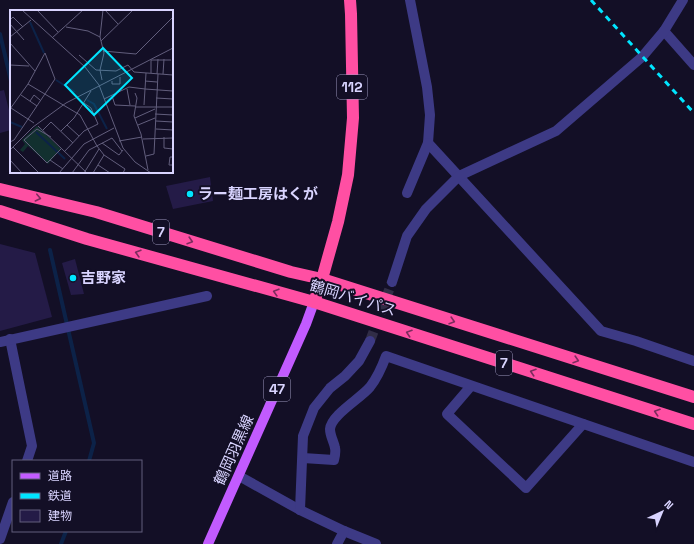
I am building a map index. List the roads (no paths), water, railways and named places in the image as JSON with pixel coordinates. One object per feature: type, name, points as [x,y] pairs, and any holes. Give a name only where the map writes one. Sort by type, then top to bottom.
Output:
[{"type":"highway","name":"112","points":[[314,302],[338,222],[348,175],[353,118],[350,0]]},
{"type":"highway","name":"鶴岡バイパス","points":[[0,189],[96,212],[292,272],[322,279],[694,397]]},
{"type":"highway","name":"鶴岡バイパス","points":[[0,211],[87,239],[314,302],[694,424]]},
{"type":"main road","name":"鶴岡羽黒線","points":[[208,544],[306,324],[314,302]]},
{"type":"street","points":[[407,194],[428,143],[430,115],[427,87],[410,0]]},
{"type":"street","points":[[392,282],[407,236],[426,209],[459,176],[556,130],[642,57],[664,31],[684,0]]},
{"type":"street","points":[[664,31],[694,65]]},
{"type":"street","points":[[428,143],[601,331],[636,341],[694,361]]},
{"type":"street","points":[[27,460],[32,446],[5,341],[207,296]]},
{"type":"street","points":[[300,510],[303,436],[314,408],[330,388],[345,376],[359,361],[370,341]]},
{"type":"street","points":[[302,458],[334,460],[335,448],[330,429],[334,419],[371,386],[381,369],[386,356],[694,462]]},
{"type":"street","points":[[471,386],[447,414],[526,488],[583,424]]},
{"type":"street","points":[[239,476],[300,510],[344,531],[376,544]]},
{"type":"street","points":[[0,539],[12,505]]},
{"type":"street","points":[[337,544],[344,531]]},
{"type":"waterway","points":[[0,34],[10,77]]},
{"type":"waterway","points":[[50,250],[94,443],[89,460]]},
{"type":"waterway","points":[[61,544],[66,532]]},
{"type":"tunnel","points":[[370,341],[392,282]]},
{"type":"railway","points":[[591,0],[694,113]]},
{"type":"place","name":"ラー麺工房はくが","points":[[190,194]]},
{"type":"place","name":"吉野家","points":[[73,278]]}]
